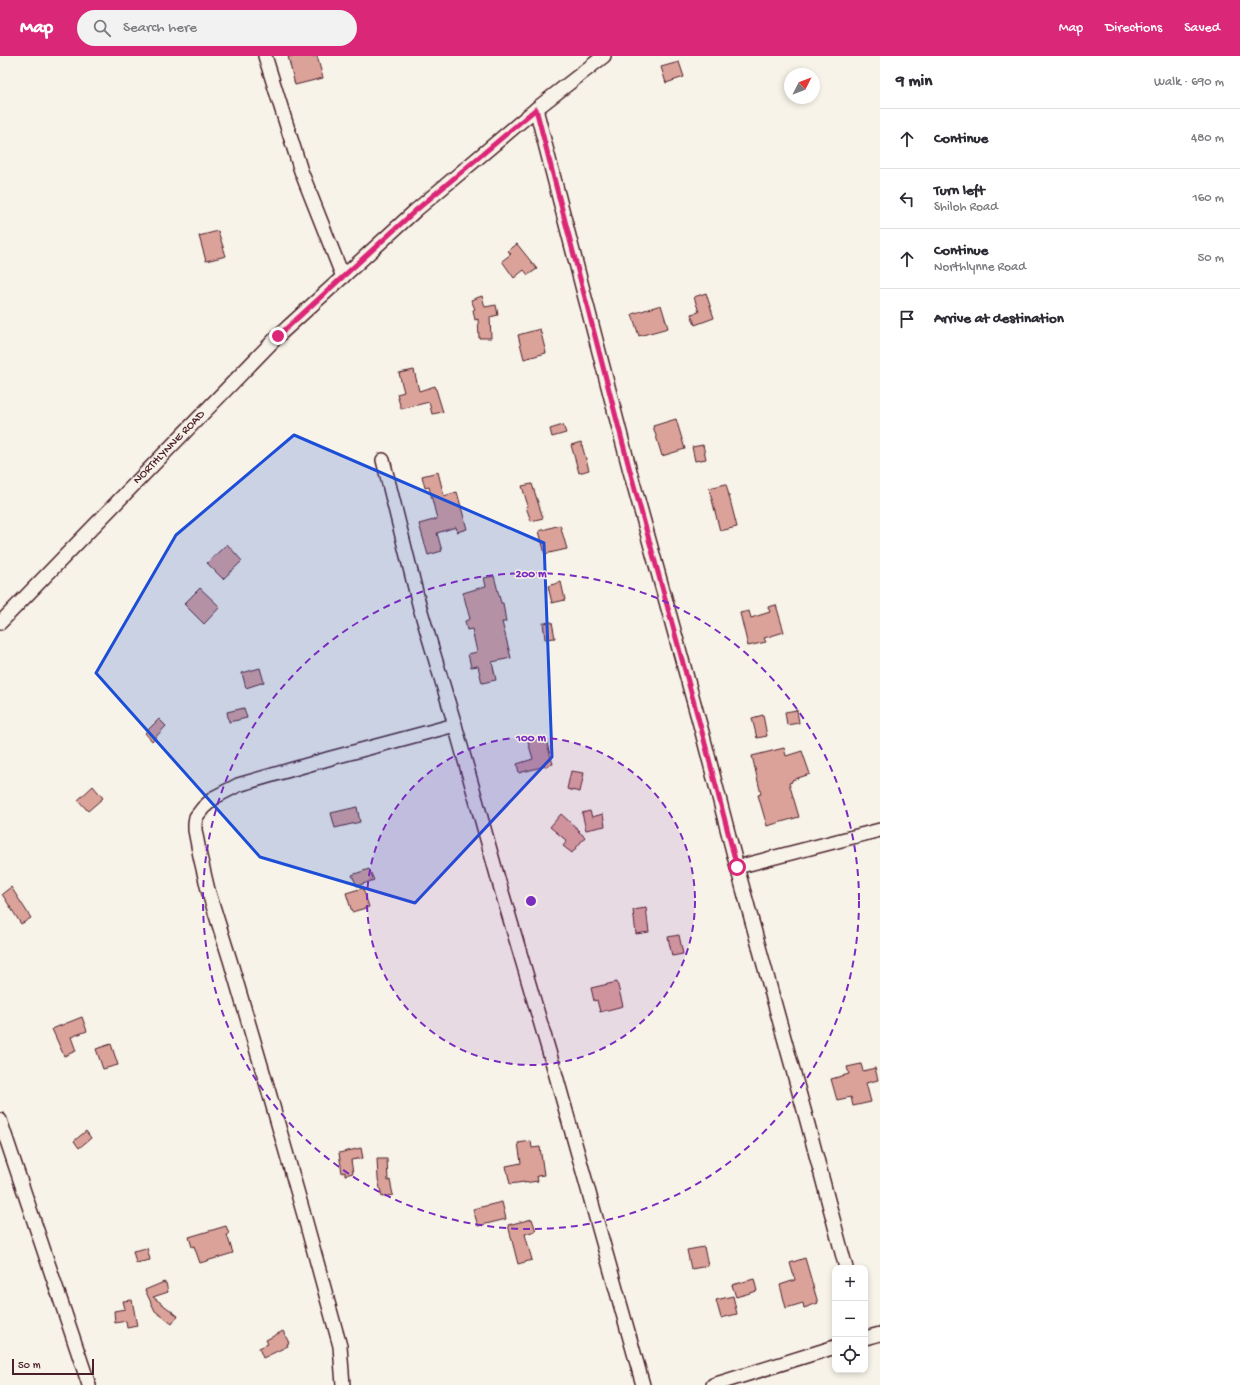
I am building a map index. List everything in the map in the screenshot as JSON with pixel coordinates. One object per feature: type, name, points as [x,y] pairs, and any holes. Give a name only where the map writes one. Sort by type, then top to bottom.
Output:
[{"type":"street","points":[[265,56],[301,171],[343,277]]},
{"type":"street","name":"NORTHLYNNE ROAD","points":[[0,623],[278,336],[415,211],[536,109],[604,56]]},
{"type":"street","points":[[536,109],[628,464],[700,724],[737,867],[808,1121],[845,1265]]},
{"type":"street","points":[[383,460],[420,608],[553,1065],[644,1385]]},
{"type":"street","points":[[343,1385],[340,1346],[270,1096],[208,890],[195,830],[196,817],[215,797],[238,785],[331,758],[455,726]]},
{"type":"street","points":[[737,867],[880,830]]},
{"type":"street","points":[[0,1120],[89,1385]]},
{"type":"street","points":[[868,1337],[880,1334]]},
{"type":"street","points":[[713,1385],[832,1348]]},
{"type":"highlighted area","points":[[294,435],[544,543],[552,757],[415,903],[260,857],[96,673],[176,535]]},
{"type":"building","points":[[288,56],[317,56],[323,78],[295,85]]},
{"type":"building","points":[[679,62],[684,77],[666,83],[661,67]]},
{"type":"building","points":[[218,231],[226,256],[206,261],[199,236]]},
{"type":"building","points":[[517,244],[537,269],[528,275],[524,270],[514,278],[502,261],[511,254],[508,251]]},
{"type":"building","points":[[706,293],[714,318],[695,325],[691,314],[699,312],[694,297]]},
{"type":"building","points":[[482,296],[485,307],[496,305],[498,315],[490,317],[491,338],[479,338],[478,319],[475,320],[473,310],[475,309],[471,300]]},
{"type":"building","points":[[661,305],[668,328],[639,336],[632,314]]},
{"type":"building","points":[[540,329],[546,353],[524,359],[518,335]]},
{"type":"building","points":[[414,370],[419,391],[435,386],[443,412],[432,414],[429,402],[401,409],[397,394],[404,392],[399,373]]},
{"type":"building","points":[[676,419],[685,449],[662,456],[653,426]]},
{"type":"building","points":[[563,425],[566,433],[552,437],[550,429]]},
{"type":"building","points":[[581,442],[589,470],[579,473],[571,445]]},
{"type":"building","points":[[703,445],[706,459],[695,461],[692,447]]},
{"type":"building","points":[[438,472],[444,496],[457,492],[467,529],[457,532],[456,527],[437,533],[442,551],[428,555],[419,524],[437,519],[429,487],[425,488],[422,476]]},
{"type":"building","points":[[532,484],[543,518],[531,521],[526,507],[528,506],[522,486]]},
{"type":"building","points":[[726,484],[737,527],[720,531],[709,488]]},
{"type":"building","points":[[560,525],[567,549],[545,554],[539,531]]},
{"type":"building","points":[[227,544],[242,561],[223,579],[207,563]]},
{"type":"building","points":[[494,576],[501,603],[503,603],[506,622],[502,622],[511,658],[492,662],[496,680],[482,683],[478,666],[471,667],[468,654],[477,652],[472,629],[467,630],[465,621],[470,619],[463,593],[486,586],[484,578]]},
{"type":"building","points":[[561,582],[565,600],[552,603],[548,586]]},
{"type":"building","points":[[200,588],[220,607],[204,624],[184,604]]},
{"type":"building","points":[[776,605],[784,632],[764,638],[766,642],[748,646],[740,613],[749,611],[751,618],[770,612],[768,607]]},
{"type":"building","points":[[552,622],[555,638],[545,639],[543,623]]},
{"type":"building","points":[[260,668],[264,682],[246,688],[242,673]]},
{"type":"building","points":[[244,708],[247,718],[229,722],[227,712]]},
{"type":"building","points":[[797,710],[799,723],[787,725],[785,712]]},
{"type":"building","points":[[763,715],[767,736],[757,738],[752,718]]},
{"type":"building","points":[[159,719],[166,726],[152,741],[145,733]]},
{"type":"building","points":[[545,737],[553,764],[519,773],[517,764],[533,759],[528,742]]},
{"type":"building","points":[[784,748],[786,756],[802,751],[810,774],[792,780],[792,782],[789,783],[799,817],[767,826],[758,795],[761,794],[752,756]]},
{"type":"building","points":[[571,771],[584,773],[580,792],[567,789]]},
{"type":"building","points":[[93,786],[103,798],[88,811],[78,800]]},
{"type":"building","points":[[357,807],[360,822],[335,828],[331,813]]},
{"type":"building","points":[[590,811],[592,817],[603,814],[605,826],[586,830],[582,813]]},
{"type":"building","points":[[561,814],[585,837],[572,853],[563,846],[567,841],[550,827]]},
{"type":"building","points":[[369,869],[374,880],[357,886],[352,875]]},
{"type":"building","points":[[11,887],[31,918],[21,924],[2,894]]},
{"type":"building","points":[[363,888],[369,907],[352,912],[346,893]]},
{"type":"building","points":[[646,908],[649,932],[636,934],[633,910]]},
{"type":"building","points":[[679,935],[683,954],[672,956],[668,937]]},
{"type":"building","points":[[617,982],[623,1006],[600,1012],[597,1000],[594,1001],[591,988]]},
{"type":"building","points":[[82,1017],[87,1031],[71,1037],[76,1051],[64,1056],[52,1029]]},
{"type":"building","points":[[111,1044],[118,1065],[103,1069],[96,1049]]},
{"type":"building","points":[[861,1064],[863,1071],[875,1068],[878,1080],[866,1083],[871,1102],[853,1106],[851,1097],[837,1100],[831,1079],[849,1074],[847,1067]]},
{"type":"building","points":[[86,1131],[91,1138],[79,1148],[74,1141]]},
{"type":"building","points":[[531,1141],[532,1148],[540,1147],[544,1175],[537,1176],[538,1181],[510,1184],[506,1166],[521,1163],[518,1143]]},
{"type":"building","points":[[361,1148],[363,1158],[351,1160],[353,1173],[345,1175],[345,1172],[342,1173],[339,1153]]},
{"type":"building","points":[[377,1159],[387,1159],[388,1181],[390,1180],[393,1195],[382,1197],[378,1179]]},
{"type":"building","points":[[502,1202],[506,1219],[478,1226],[473,1209]]},
{"type":"building","points":[[532,1219],[536,1231],[525,1234],[532,1260],[518,1264],[508,1225]]},
{"type":"building","points":[[226,1226],[229,1234],[227,1235],[233,1253],[200,1263],[189,1237]]},
{"type":"building","points":[[704,1247],[708,1266],[691,1269],[687,1250]]},
{"type":"building","points":[[147,1248],[150,1260],[136,1263],[133,1251]]},
{"type":"building","points":[[805,1258],[818,1303],[804,1308],[803,1303],[786,1308],[780,1285],[795,1280],[790,1263]]},
{"type":"building","points":[[754,1279],[757,1291],[736,1297],[732,1285]]},
{"type":"building","points":[[164,1282],[166,1283],[168,1292],[153,1297],[178,1316],[172,1324],[155,1311],[145,1290]]},
{"type":"building","points":[[733,1296],[737,1314],[721,1318],[716,1300]]},
{"type":"building","points":[[132,1300],[137,1326],[127,1328],[126,1321],[115,1323],[114,1311],[125,1309],[123,1301]]},
{"type":"building","points":[[283,1331],[289,1343],[287,1344],[288,1346],[263,1358],[259,1348],[268,1344],[266,1340]]},
{"type":"route","points":[[278,336],[415,211],[536,109],[630,471],[660,576],[737,867]]}]
